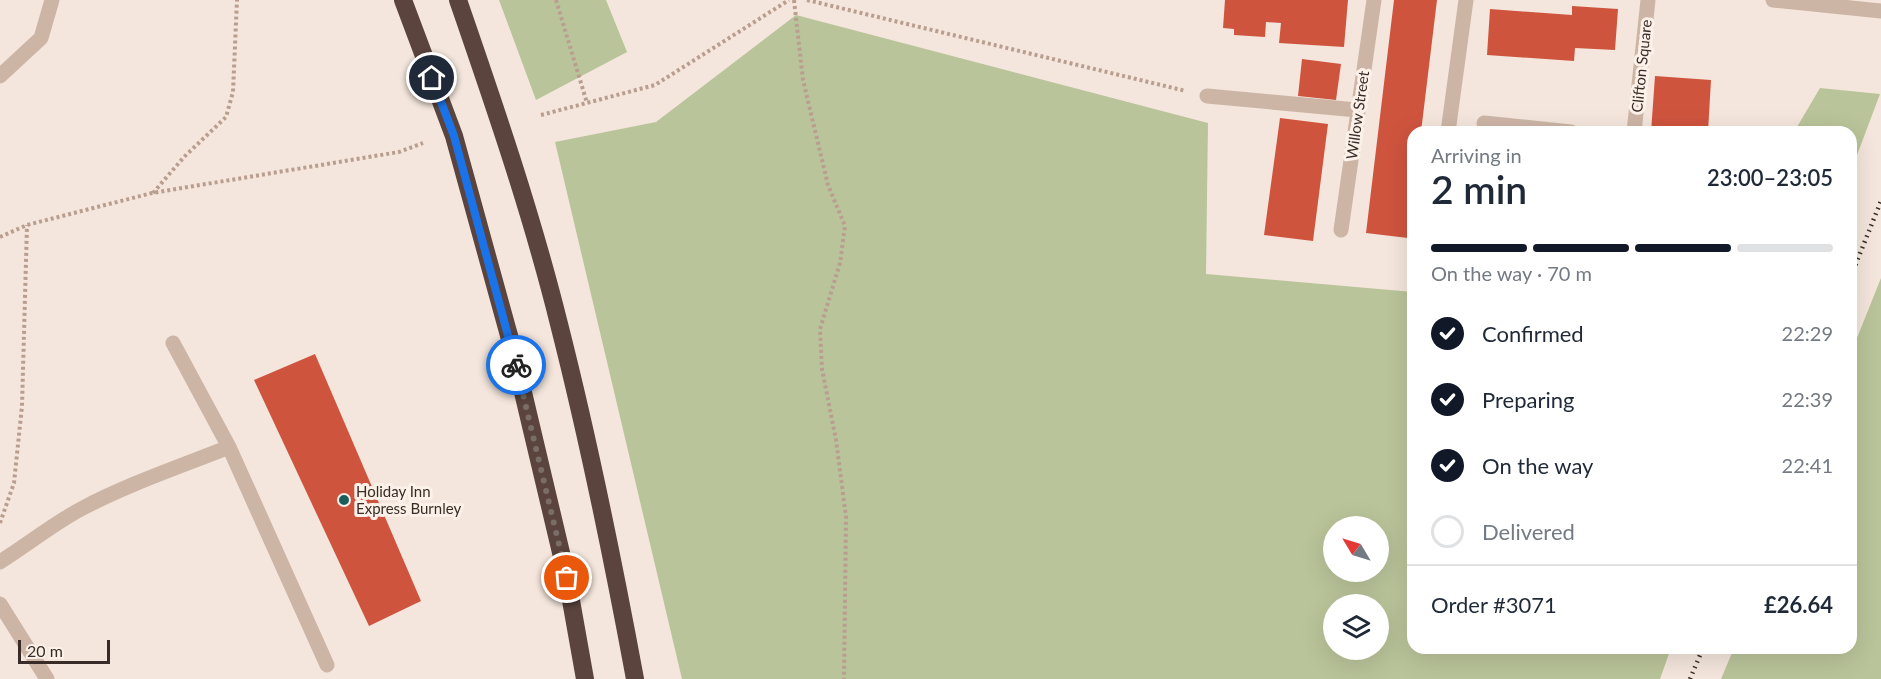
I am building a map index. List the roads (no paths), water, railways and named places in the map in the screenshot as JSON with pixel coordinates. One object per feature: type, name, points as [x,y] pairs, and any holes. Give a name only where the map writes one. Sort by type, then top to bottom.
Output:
[{"type":"highway","points":[[403,0],[454,136],[513,350],[567,578],[585,679]]},
{"type":"highway","points":[[458,0],[498,117],[559,323],[611,553],[635,679]]},
{"type":"street","points":[[0,76],[41,38],[52,0]]},
{"type":"street","name":"Willow Street","points":[[1341,230],[1374,0]]},
{"type":"street","points":[[1449,126],[1466,0]]},
{"type":"street","name":"Clifton Square","points":[[1635,126],[1648,0]]},
{"type":"street","points":[[1773,0],[1881,11]]},
{"type":"street","points":[[1207,96],[1357,110]]},
{"type":"street","points":[[1484,123],[1513,126]]},
{"type":"street","points":[[173,343],[229,447],[327,665]]},
{"type":"street","points":[[0,562],[78,511],[122,489],[229,447]]},
{"type":"street","points":[[0,604],[47,679]]},
{"type":"railway","points":[[1857,261],[1881,201]]},
{"type":"railway","points":[[1690,679],[1700,654]]},
{"type":"place","name":"Holiday Inn Express Burnley","points":[[344,500]]}]
